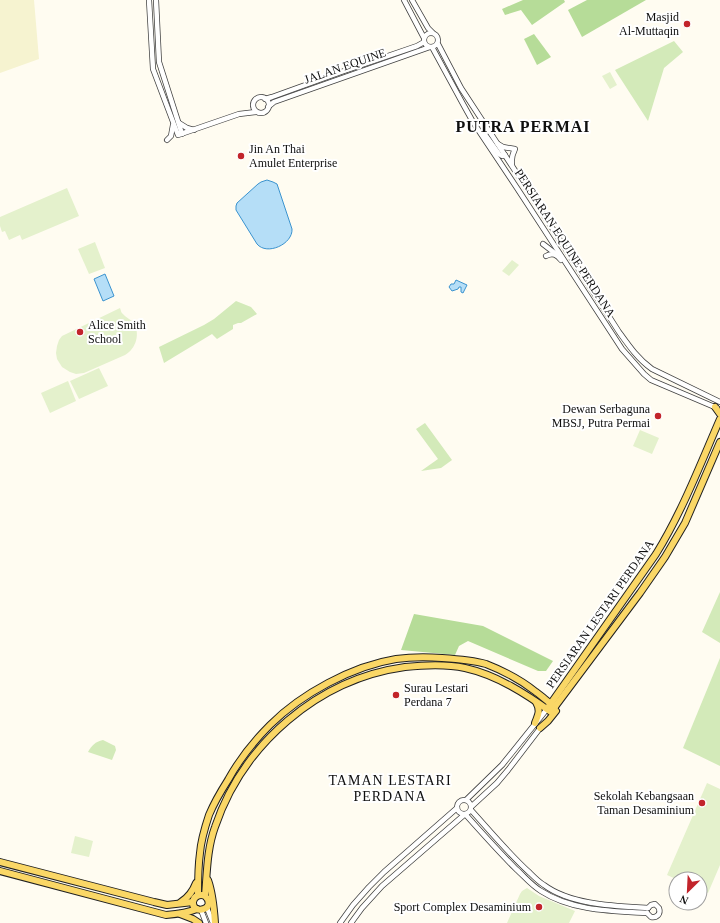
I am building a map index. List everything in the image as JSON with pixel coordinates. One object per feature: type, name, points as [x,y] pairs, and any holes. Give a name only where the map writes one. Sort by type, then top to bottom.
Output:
[{"type":"main road","points":[[718,408],[720,414]]},
{"type":"main road","name":"PERSIARAN LESTARI PERDANA","points":[[551,708],[561,688],[656,554],[667,536],[720,419]]},
{"type":"main road","name":"PERSIARAN LESTARI PERDANA","points":[[551,708],[569,689],[665,558],[685,523],[720,442]]},
{"type":"main road","points":[[193,902],[198,895],[200,852],[206,825],[217,798],[232,772],[246,752],[270,725],[299,701],[326,685],[350,673],[373,665],[419,657],[435,657],[461,659],[486,664],[505,672],[546,697],[551,696],[561,688]]},
{"type":"main road","points":[[0,871],[166,915],[179,914],[201,909],[208,905],[209,902],[206,896],[208,854],[214,828],[225,802],[243,771],[275,731],[315,700],[334,689],[353,681],[397,668],[441,665],[466,668],[479,672],[513,687],[551,708]]},
{"type":"main road","points":[[537,726],[548,721],[569,689]]},
{"type":"main road","points":[[536,692],[551,708]]},
{"type":"main road","points":[[536,701],[539,708],[537,726]]},
{"type":"main road","points":[[0,862],[166,905],[193,902]]},
{"type":"main road","points":[[21,877],[23,868]]},
{"type":"main road","points":[[207,876],[211,889],[214,923]]},
{"type":"main road","points":[[177,904],[186,899],[192,893],[198,878]]},
{"type":"main road","points":[[198,895],[202,894],[206,896]]},
{"type":"main road","points":[[193,902],[194,905],[201,909]]},
{"type":"main road","points":[[179,914],[193,918],[199,923]]},
{"type":"street","points":[[150,0],[153,69],[176,122],[195,130]]},
{"type":"street","points":[[156,0],[159,62],[180,135],[239,114],[252,106],[256,98],[260,97],[268,101],[268,107],[263,113],[256,112],[239,114]]},
{"type":"street","points":[[404,0],[426,44],[431,47],[435,46],[439,41],[438,36],[428,28],[412,0]]},
{"type":"street","points":[[424,40],[427,34],[432,32]]},
{"type":"street","name":"JALAN EQUINE","points":[[265,99],[416,46],[424,40]]},
{"type":"street","name":"PERSIARAN EQUINE PERDANA","points":[[438,44],[461,88],[619,332],[634,352],[652,369],[720,402]]},
{"type":"street","name":"JALAN EQUINE","points":[[268,107],[274,102],[431,47]]},
{"type":"street","name":"PERSIARAN EQUINE PERDANA","points":[[431,47],[476,125],[622,349],[651,380],[718,408]]},
{"type":"street","points":[[252,106],[256,112]]},
{"type":"street","points":[[167,140],[176,122]]},
{"type":"street","points":[[476,125],[499,154],[502,156],[505,155],[504,162],[514,178],[518,188]]},
{"type":"street","points":[[497,143],[503,147],[515,149],[511,160],[513,167]]},
{"type":"street","points":[[543,244],[557,255],[571,270]]},
{"type":"street","points":[[546,256],[550,254],[557,255]]},
{"type":"street","name":"PERSIARAN LESTARI PERDANA","points":[[466,800],[502,765],[551,708]]},
{"type":"street","name":"PERSIARAN LESTARI PERDANA","points":[[471,808],[508,770],[537,726]]},
{"type":"street","points":[[340,923],[353,905],[384,872],[457,808],[457,805],[460,802],[466,800],[470,802],[471,808],[517,861],[543,885],[567,896],[593,903],[648,908]]},
{"type":"street","points":[[457,808],[459,813],[465,815],[503,856],[540,891],[565,902],[584,907],[602,910],[647,913],[651,917],[655,917],[660,911],[654,904],[648,908],[647,913]]},
{"type":"street","points":[[351,923],[362,908],[382,886],[468,814],[471,808]]},
{"type":"street","points":[[201,909],[214,923]]},
{"type":"street","points":[[201,909],[206,923]]},
{"type":"shaded area","points":[[0,0],[34,0],[39,59],[0,73]]},
{"type":"green space","points":[[523,0],[564,0],[565,2],[532,25],[521,10],[505,15],[502,9]]},
{"type":"green space","points":[[587,0],[646,0],[582,37],[568,10]]},
{"type":"green space","points":[[534,34],[551,57],[537,65],[524,39]]},
{"type":"green space","points":[[674,41],[683,52],[664,68],[648,121],[615,70]]},
{"type":"green space","points":[[610,72],[617,85],[610,89],[602,76]]},
{"type":"green space","points":[[67,188],[79,216],[22,240],[20,235],[9,240],[5,231],[2,232],[0,217]]},
{"type":"green space","points":[[95,242],[105,268],[89,274],[78,249]]},
{"type":"green space","points":[[512,260],[519,265],[509,276],[502,271]]},
{"type":"green space","points":[[236,301],[251,307],[257,314],[241,323],[233,325],[233,329],[217,339],[212,334],[164,363],[159,347],[204,325]]},
{"type":"green space","points":[[120,308],[122,314],[133,322],[137,331],[136,340],[132,349],[125,355],[84,373],[76,374],[62,367],[57,359],[56,353],[59,340],[62,336]]},
{"type":"green space","points":[[99,368],[108,386],[79,399],[70,381]]},
{"type":"green space","points":[[68,381],[76,401],[50,413],[41,393]]},
{"type":"green space","points":[[425,423],[452,460],[441,468],[421,471],[438,459],[416,429]]},
{"type":"green space","points":[[640,430],[659,438],[652,454],[633,446]]},
{"type":"green space","points":[[720,592],[720,643],[702,632]]},
{"type":"green space","points":[[414,614],[483,626],[553,661],[546,671],[538,671],[468,641],[459,646],[455,655],[401,650]]},
{"type":"green space","points":[[720,658],[720,766],[683,748]]},
{"type":"green space","points":[[103,740],[115,746],[116,750],[112,760],[88,752],[94,744]]},
{"type":"green space","points":[[707,783],[720,789],[720,865],[708,893],[708,871],[669,871]]},
{"type":"green space","points":[[75,836],[93,841],[89,857],[71,853]]},
{"type":"green space","name":"Sport Complex Desaminium","points":[[527,888],[539,896],[575,911],[569,923],[507,923],[520,894]]},
{"type":"water","points":[[267,180],[277,184],[292,229],[291,234],[284,244],[279,247],[267,249],[257,244],[236,210],[236,206],[237,203],[258,184]]},
{"type":"water","points":[[105,274],[114,296],[103,301],[94,279]]},
{"type":"water","points":[[456,280],[467,285],[463,293],[461,292],[461,287],[452,291],[449,287],[451,284],[454,284]]},
{"type":"place","name":"Masjid Al-Muttaqin","points":[[687,24]]},
{"type":"place","name":"Jin An Thai Amulet Enterprise","points":[[241,156]]},
{"type":"place","name":"Alice Smith School","points":[[80,332]]},
{"type":"place","name":"Dewan Serbaguna MBSJ, Putra Permai","points":[[658,416]]},
{"type":"place","name":"Surau Lestari Perdana 7","points":[[396,695]]},
{"type":"place","name":"Sekolah Kebangsaan Taman Desaminium","points":[[702,803]]},
{"type":"place","name":"Sport Complex Desaminium","points":[[539,907]]},
{"type":"district","name":"PUTRA PERMAI","points":[[523,126]]},
{"type":"district","name":"TAMAN LESTARI PERDANA","points":[[390,788]]}]
